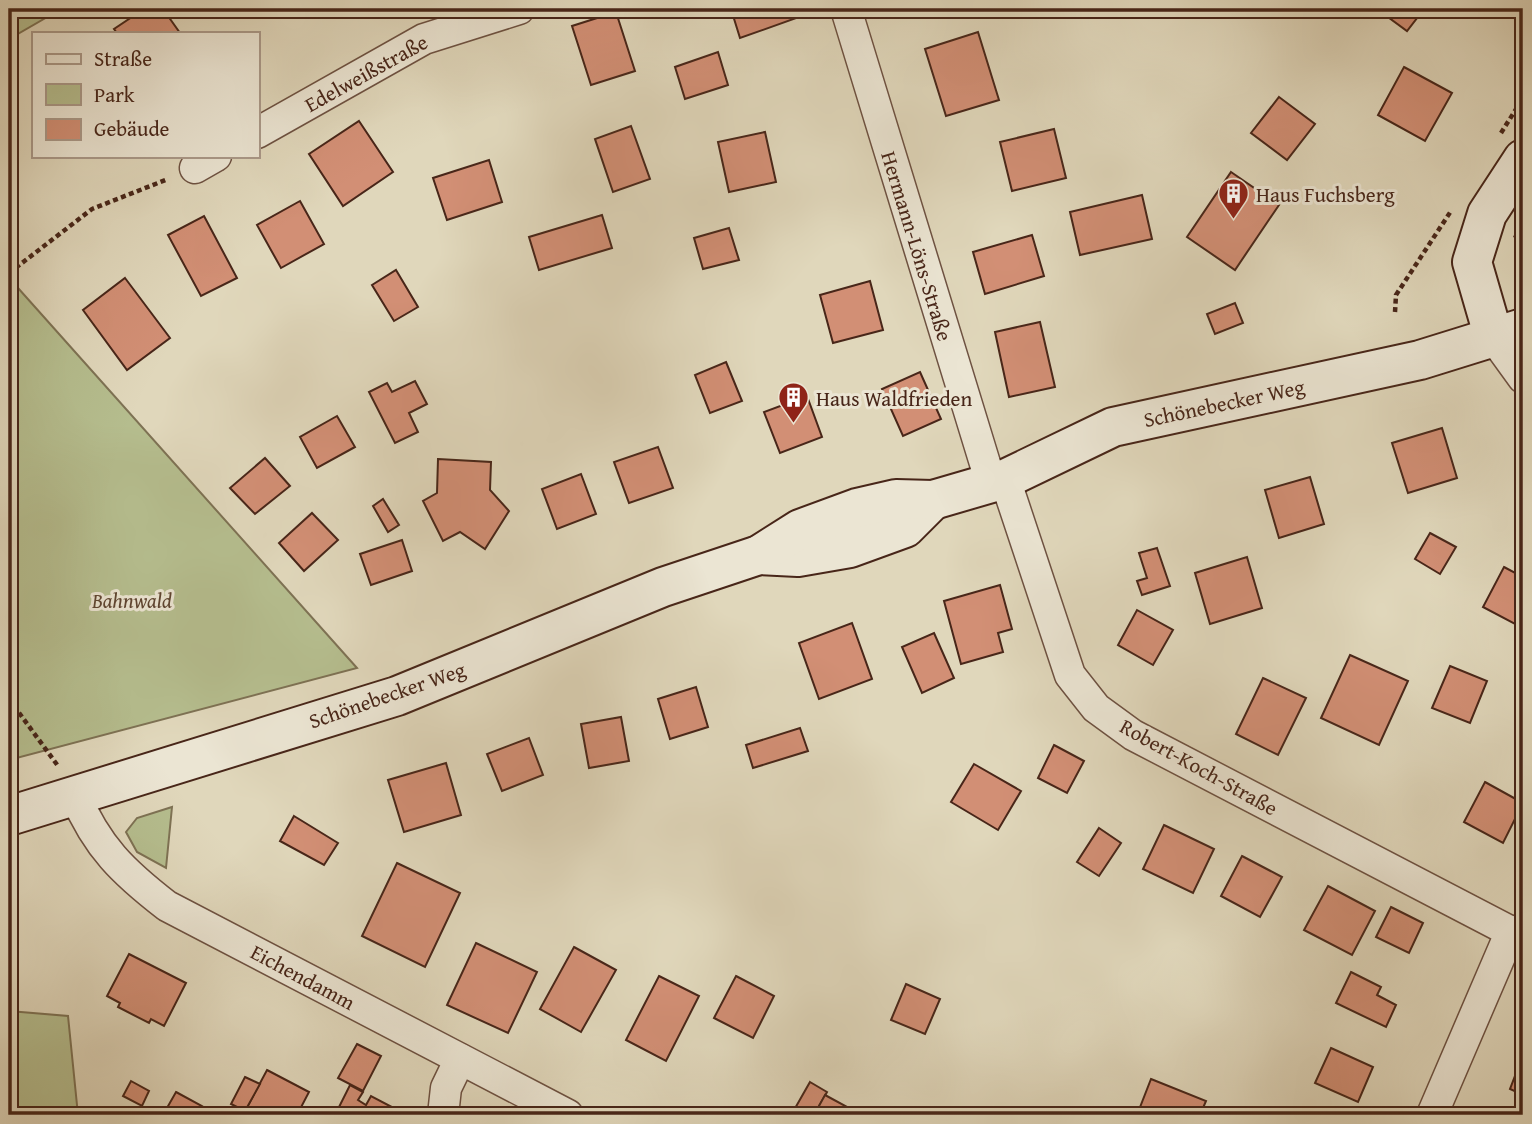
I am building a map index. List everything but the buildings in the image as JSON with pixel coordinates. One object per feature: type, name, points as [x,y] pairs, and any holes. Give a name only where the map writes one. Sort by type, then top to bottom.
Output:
[{"type":"street","name":"Edelweißstraße","points":[[259,132],[424,39],[519,9]]},
{"type":"street","name":"Hermann-Löns-Straße","points":[[846,9],[998,481]]},
{"type":"street","points":[[1523,159],[1487,214],[1472,262],[1508,333],[1523,378]]},
{"type":"street","name":"Schönebecker Weg","points":[[9,816],[397,696],[663,587],[759,555],[798,557],[850,548],[905,527],[933,500],[998,481],[1113,427],[1420,360],[1508,333]]},
{"type":"street","name":"Robert-Koch-Straße","points":[[998,481],[1070,675],[1096,708],[1133,735],[1517,934]]},
{"type":"street","name":"Eichendamm","points":[[75,796],[96,839],[127,874],[167,906],[568,1115]]},
{"type":"street","points":[[1432,1115],[1517,934]]},
{"type":"street","points":[[443,1115],[446,1088],[460,1059]]},
{"type":"path","points":[[9,273],[92,209],[206,162]]},
{"type":"path","points":[[9,699],[44,743]]},
{"type":"green space","points":[[9,9],[61,9],[9,39]]},
{"type":"green space","name":"Bahnwald","points":[[10,279],[357,668],[9,760]]},
{"type":"green space","points":[[172,807],[166,868],[137,852],[126,832],[137,818]]},
{"type":"green space","points":[[9,1011],[68,1016],[78,1115],[9,1115]]},
{"type":"place","name":"Haus Fuchsberg","points":[[1233,221]]},
{"type":"place","name":"Haus Waldfrieden","points":[[793,425]]}]
